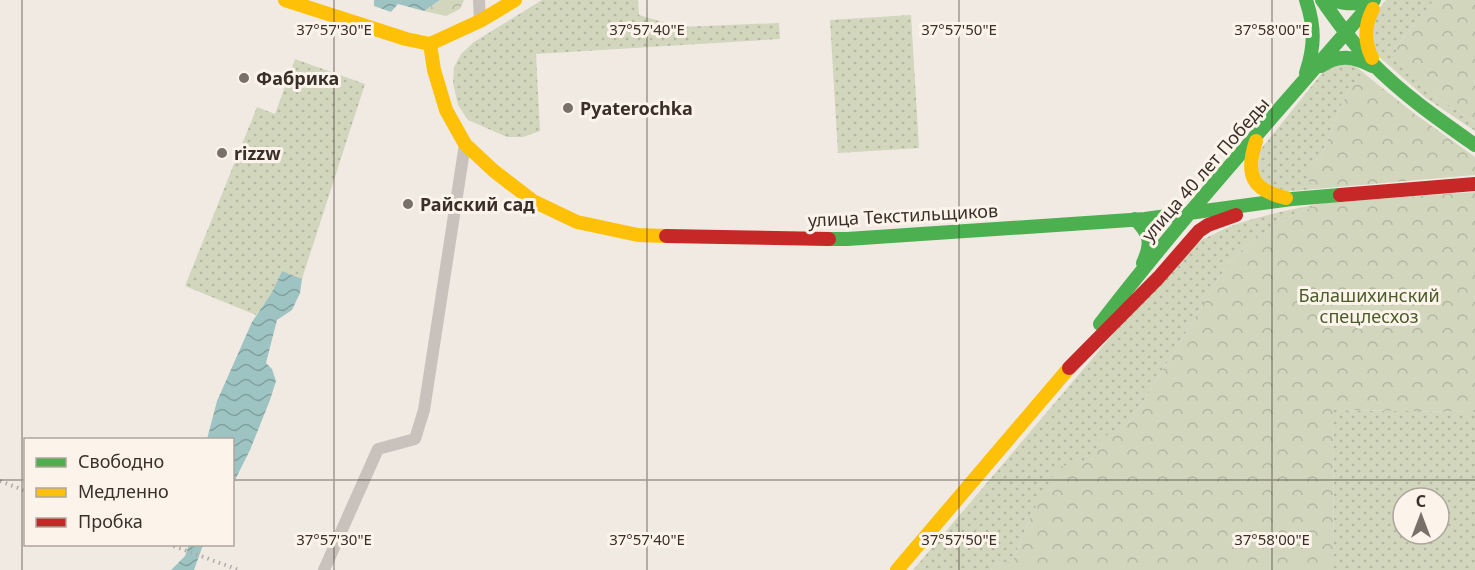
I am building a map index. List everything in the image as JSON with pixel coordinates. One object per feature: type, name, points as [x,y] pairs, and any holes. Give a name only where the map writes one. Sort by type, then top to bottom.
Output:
[{"type":"street","points":[[285,0],[406,39],[430,44],[480,21],[515,0]]},
{"type":"street","points":[[479,0],[480,21]]},
{"type":"street","points":[[1299,87],[1306,75],[1314,45],[1314,29],[1306,0]]},
{"type":"street","points":[[1322,0],[1346,33],[1378,69],[1425,110],[1475,145]]},
{"type":"street","points":[[1333,0],[1348,4],[1368,0]]},
{"type":"street","points":[[1376,0],[1365,28],[1366,45],[1378,69]]},
{"type":"street","name":"улица 40 лет Победы","points":[[1070,367],[1132,282],[1376,0]]},
{"type":"street","name":"улица Текстильщиков","points":[[430,44],[434,70],[446,110],[465,144],[494,171],[534,201],[577,222],[638,235],[847,239],[1135,219],[1189,214],[1292,199],[1475,184]]},
{"type":"street","points":[[1299,87],[1324,64],[1338,58],[1355,58],[1378,69]]},
{"type":"street","points":[[1263,130],[1252,157],[1250,167],[1253,179],[1259,188],[1267,193],[1292,199]]},
{"type":"street","points":[[324,570],[378,449],[415,439],[424,410],[465,144]]},
{"type":"street","name":"улица 40 лет Победы","points":[[897,570],[1070,367],[1159,277],[1198,231],[1220,220],[1292,199]]},
{"type":"street","points":[[1132,282],[1150,248],[1147,232],[1135,219]]},
{"type":"green space","points":[[440,0],[464,0],[460,9],[446,16],[424,11]]},
{"type":"green space","points":[[542,0],[638,0],[639,15],[679,27],[779,23],[780,39],[536,54],[540,131],[523,137],[507,137],[468,120],[458,105],[453,83],[454,67],[461,54],[474,42]]},
{"type":"green space","points":[[1386,0],[1434,0],[1396,47],[1433,95],[1475,122],[1475,131],[1426,98],[1376,54],[1371,36],[1378,10]]},
{"type":"green space","points":[[1434,0],[1475,0],[1475,122],[1433,95],[1396,57],[1396,47]]},
{"type":"green space","points":[[911,15],[919,148],[838,153],[830,20]]},
{"type":"green space","points":[[295,59],[365,84],[302,279],[282,271],[272,292],[256,315],[185,286],[257,107],[275,114]]},
{"type":"green space","points":[[1353,64],[1371,79],[1359,81],[1350,88],[1337,114],[1322,155],[1310,165],[1315,189],[1281,192],[1257,178],[1260,150],[1319,77],[1334,65]]},
{"type":"green space","points":[[1371,79],[1475,157],[1475,175],[1315,189],[1307,179],[1310,165],[1322,155],[1337,114],[1350,88],[1359,80]]},
{"type":"green space","name":"Балашихинский спецлесхоз","points":[[1475,192],[1475,412],[1333,410],[1334,570],[991,570],[995,566],[1013,560],[1032,513],[1058,467],[1092,459],[1101,439],[1132,420],[1229,262],[1254,239],[1291,216],[1323,203]]},
{"type":"green space","points":[[1323,203],[1291,216],[1254,239],[1229,262],[1132,420],[1102,439],[1092,459],[1032,513],[1013,560],[995,566],[991,570],[913,570],[1187,247],[1245,221]]},
{"type":"green space","points":[[1333,410],[1475,412],[1475,570],[1334,570]]},
{"type":"water","points":[[374,0],[440,0],[424,11],[398,4],[391,12],[374,6]]},
{"type":"water","points":[[282,271],[302,279],[300,293],[292,310],[277,320],[266,363],[272,369],[276,381],[250,450],[234,482],[234,438],[207,438],[217,401],[252,322],[272,292]]},
{"type":"water","points":[[189,546],[203,546],[194,570],[171,570],[185,556]]},
{"type":"railway","points":[[0,481],[24,490]]},
{"type":"railway","points":[[173,546],[239,570]]},
{"type":"traffic: fast","points":[[1306,0],[1313,36],[1306,73]]},
{"type":"traffic: fast","points":[[1322,0],[1357,47],[1383,74],[1421,106],[1475,145]]},
{"type":"traffic: fast","points":[[1333,0],[1350,3],[1368,0]]},
{"type":"traffic: fast","points":[[1100,324],[1200,200],[1374,0]]},
{"type":"traffic: fast","points":[[1321,66],[1340,58],[1352,58],[1372,66]]},
{"type":"traffic: fast","points":[[829,239],[1145,219],[1292,199],[1340,195]]},
{"type":"traffic: fast","points":[[1135,219],[1147,235],[1149,245],[1143,263]]},
{"type":"traffic: slow","points":[[285,0],[406,39],[430,44],[480,21],[515,0]]},
{"type":"traffic: slow","points":[[1372,58],[1366,34],[1373,9]]},
{"type":"traffic: slow","points":[[430,44],[434,70],[446,110],[465,144],[494,171],[533,201],[577,222],[638,235],[666,236]]},
{"type":"traffic: slow","points":[[1256,141],[1251,163],[1254,179],[1265,190],[1286,198]]},
{"type":"traffic: slow","points":[[897,570],[1069,368]]},
{"type":"traffic: jam","points":[[1340,195],[1475,184]]},
{"type":"traffic: jam","points":[[1069,368],[1159,277],[1199,231],[1208,225],[1236,215]]},
{"type":"traffic: jam","points":[[666,236],[829,239]]},
{"type":"place","name":"Фабрика","points":[[244,78]]},
{"type":"place","name":"Pyaterochka","points":[[568,108]]},
{"type":"place","name":"rizzw","points":[[222,153]]},
{"type":"place","name":"Райский сад","points":[[408,204]]}]
